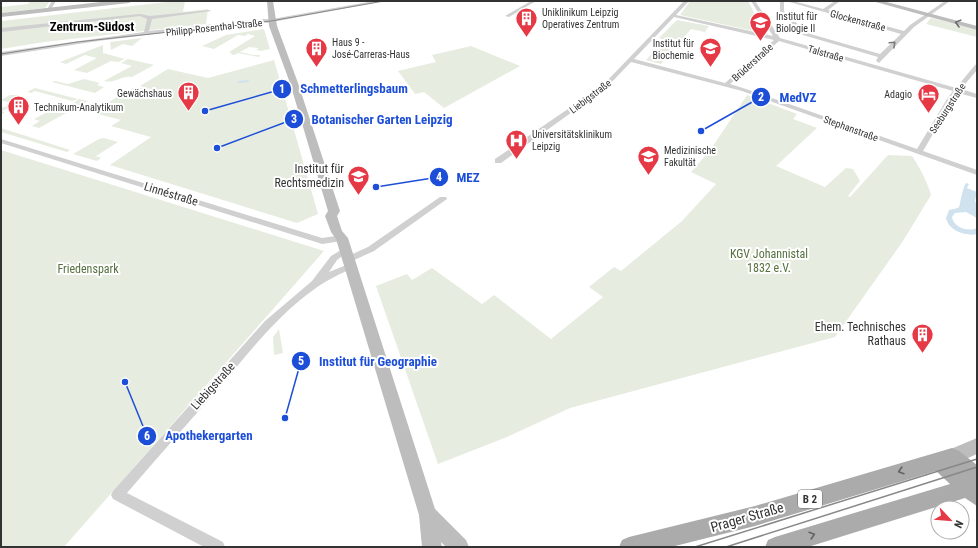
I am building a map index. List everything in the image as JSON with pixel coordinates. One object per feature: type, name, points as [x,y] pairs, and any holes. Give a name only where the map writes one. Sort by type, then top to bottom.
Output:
[{"type":"main road","points":[[945,459],[974,486]]},
{"type":"main road","name":"Prager Straße","points":[[629,547],[755,516],[945,459]]},
{"type":"main road","points":[[775,547],[974,486]]},
{"type":"street","points":[[48,10],[54,1]]},
{"type":"street","points":[[1,15],[129,1]]},
{"type":"street","points":[[270,1],[271,20],[294,83],[334,211],[337,213],[344,232],[342,238],[428,515],[432,547]]},
{"type":"street","name":"Philipp-Rosenthal-Straße","points":[[1,54],[60,44],[241,25],[382,1]]},
{"type":"street","points":[[507,16],[534,1]]},
{"type":"street","name":"Liebigstraße","points":[[498,161],[605,86],[687,1]]},
{"type":"street","name":"Brüderstraße","points":[[726,85],[778,39],[753,1]]},
{"type":"street","points":[[782,1],[782,11],[805,34],[881,56]]},
{"type":"street","name":"Glockenstraße","points":[[788,1],[905,32]]},
{"type":"street","points":[[824,11],[838,1]]},
{"type":"street","points":[[875,1],[977,28]]},
{"type":"street","points":[[873,66],[879,63],[881,56],[905,32],[948,1]]},
{"type":"street","name":"Philipp-Rosenthal-Straße","points":[[1,30],[140,15],[150,18],[209,11]]},
{"type":"street","name":"Talstraße","points":[[674,16],[778,39],[977,96]]},
{"type":"street","name":"Philipp-Rosenthal-Straße","points":[[146,34],[150,18]]},
{"type":"street","name":"Stephanstraße","points":[[631,60],[726,85],[977,173]]},
{"type":"street","name":"Seeburgstraße","points":[[919,152],[957,90],[977,66]]},
{"type":"street","name":"Linnéstraße","points":[[1,141],[322,241],[342,238]]},
{"type":"street","name":"Liebigstraße","points":[[218,547],[117,494],[268,324],[315,283],[337,270],[349,259],[371,250],[443,199]]},
{"type":"street","name":"Liebigstraße","points":[[315,283],[334,258],[349,259]]},
{"type":"street","name":"Prager Straße","points":[[945,459],[977,446]]},
{"type":"street","points":[[428,515],[459,547]]},
{"type":"green space","points":[[30,1],[50,1],[45,8],[1,13],[1,7],[28,4]]},
{"type":"green space","points":[[185,1],[183,12],[208,9],[206,24],[44,42],[1,49],[1,21]]},
{"type":"green space","points":[[690,1],[748,1],[761,26],[768,34],[680,15]]},
{"type":"green space","points":[[931,18],[977,30],[977,37],[926,24]]},
{"type":"green space","points":[[677,20],[709,26],[705,32],[691,29],[661,64],[646,60],[665,40],[659,38]]},
{"type":"green space","points":[[264,29],[270,49],[261,51],[256,50],[259,48],[249,47],[240,52],[260,55],[259,57],[238,53],[234,55],[230,54],[232,53],[229,52],[255,36],[248,34],[245,36],[238,35],[214,49],[202,46],[226,35]]},
{"type":"green space","points":[[142,38],[132,46],[123,44],[111,50],[110,42]]},
{"type":"green space","points":[[103,45],[103,53],[125,59],[118,62],[111,61],[87,73],[74,70],[97,58],[85,55],[66,64],[60,62]]},
{"type":"green space","points":[[471,46],[520,66],[444,108],[424,92],[415,94],[398,71],[436,62],[432,55]]},
{"type":"green space","points":[[128,59],[154,65],[132,77],[125,77],[108,82],[104,81],[132,66],[121,63]]},
{"type":"green space","points":[[274,60],[318,214],[297,223],[110,165],[151,137],[111,126],[121,120],[91,112],[135,87],[160,92],[140,86],[168,69],[208,78]]},
{"type":"green space","points":[[84,79],[100,83],[97,85],[104,87],[95,93],[52,82],[55,81],[68,84]]},
{"type":"green space","points":[[35,88],[78,99],[72,101],[35,91],[31,93],[27,92]]},
{"type":"green space","points":[[10,95],[17,95],[29,99],[2,111],[5,113],[1,114],[1,108],[8,106],[6,105],[11,103],[1,100]]},
{"type":"green space","name":"KGV Johannistal 1832 e.V.","points":[[747,95],[797,114],[793,119],[817,128],[776,166],[825,187],[846,168],[853,169],[860,181],[848,196],[850,197],[888,155],[912,156],[923,175],[931,195],[903,241],[835,337],[570,408],[507,437],[438,464],[376,286],[407,274],[412,280],[432,268],[482,304],[494,295],[551,339],[603,297],[589,287],[614,267],[621,271],[682,221],[716,184],[691,172],[711,149]]},
{"type":"green space","points":[[79,99],[88,101],[39,128],[32,126],[40,121],[34,119],[57,107],[68,110],[74,106],[71,105]]},
{"type":"green space","points":[[1,128],[70,150],[67,152],[1,132]]},
{"type":"green space","points":[[104,138],[118,142],[96,156],[101,158],[97,161],[73,154],[99,139]]},
{"type":"green space","name":"Friedenspark","points":[[1,150],[324,251],[64,547],[1,547]]},
{"type":"green space","points":[[279,329],[283,353],[274,355],[273,337]]},
{"type":"water","points":[[966,183],[969,184],[967,188],[977,192],[975,201],[977,205],[977,218],[966,212],[955,213],[952,217],[955,224],[962,228],[970,230],[977,228],[977,234],[973,235],[958,232],[950,226],[946,218],[949,210],[959,207]]},
{"type":"waterway","points":[[239,82],[248,81]]},
{"type":"tram line","points":[[1,54],[77,42],[271,21],[384,1]]},
{"type":"tram line","points":[[695,547],[977,459]]},
{"type":"tram line","points":[[726,547],[977,467]]},
{"type":"place","name":"Uniklinikum Leipzig Operatives Zentrum","points":[[527,38]]},
{"type":"place","name":"Institut für Biologie II","points":[[760,42]]},
{"type":"place","name":"Haus 9 - José-Carreras-Haus","points":[[317,68]]},
{"type":"place","name":"Institut für Biochemie","points":[[710,68]]},
{"type":"place","name":"Schmetterlingsbaum","points":[[205,111]]},
{"type":"place","name":"Gewächshaus","points":[[188,112]]},
{"type":"place","name":"Adagio","points":[[928,114]]},
{"type":"place","name":"Technikum-Analytikum","points":[[18,126]]},
{"type":"place","name":"MedVZ","points":[[701,131]]},
{"type":"place","name":"Botanischer Garten Leipzig","points":[[217,148]]},
{"type":"place","name":"Universitätsklinikum Leipzig","points":[[516,160]]},
{"type":"place","name":"Medizinische Fakultät","points":[[649,176]]},
{"type":"place","name":"MEZ","points":[[376,187]]},
{"type":"place","name":"Institut für Rechtsmedizin","points":[[359,196]]},
{"type":"place","name":"Ehem. Technisches Rathaus","points":[[922,354]]},
{"type":"place","name":"Apothekergarten","points":[[125,382]]},
{"type":"place","name":"Institut für Geographie","points":[[285,418]]},
{"type":"district","name":"Zentrum-Südost","points":[[92,26]]}]
